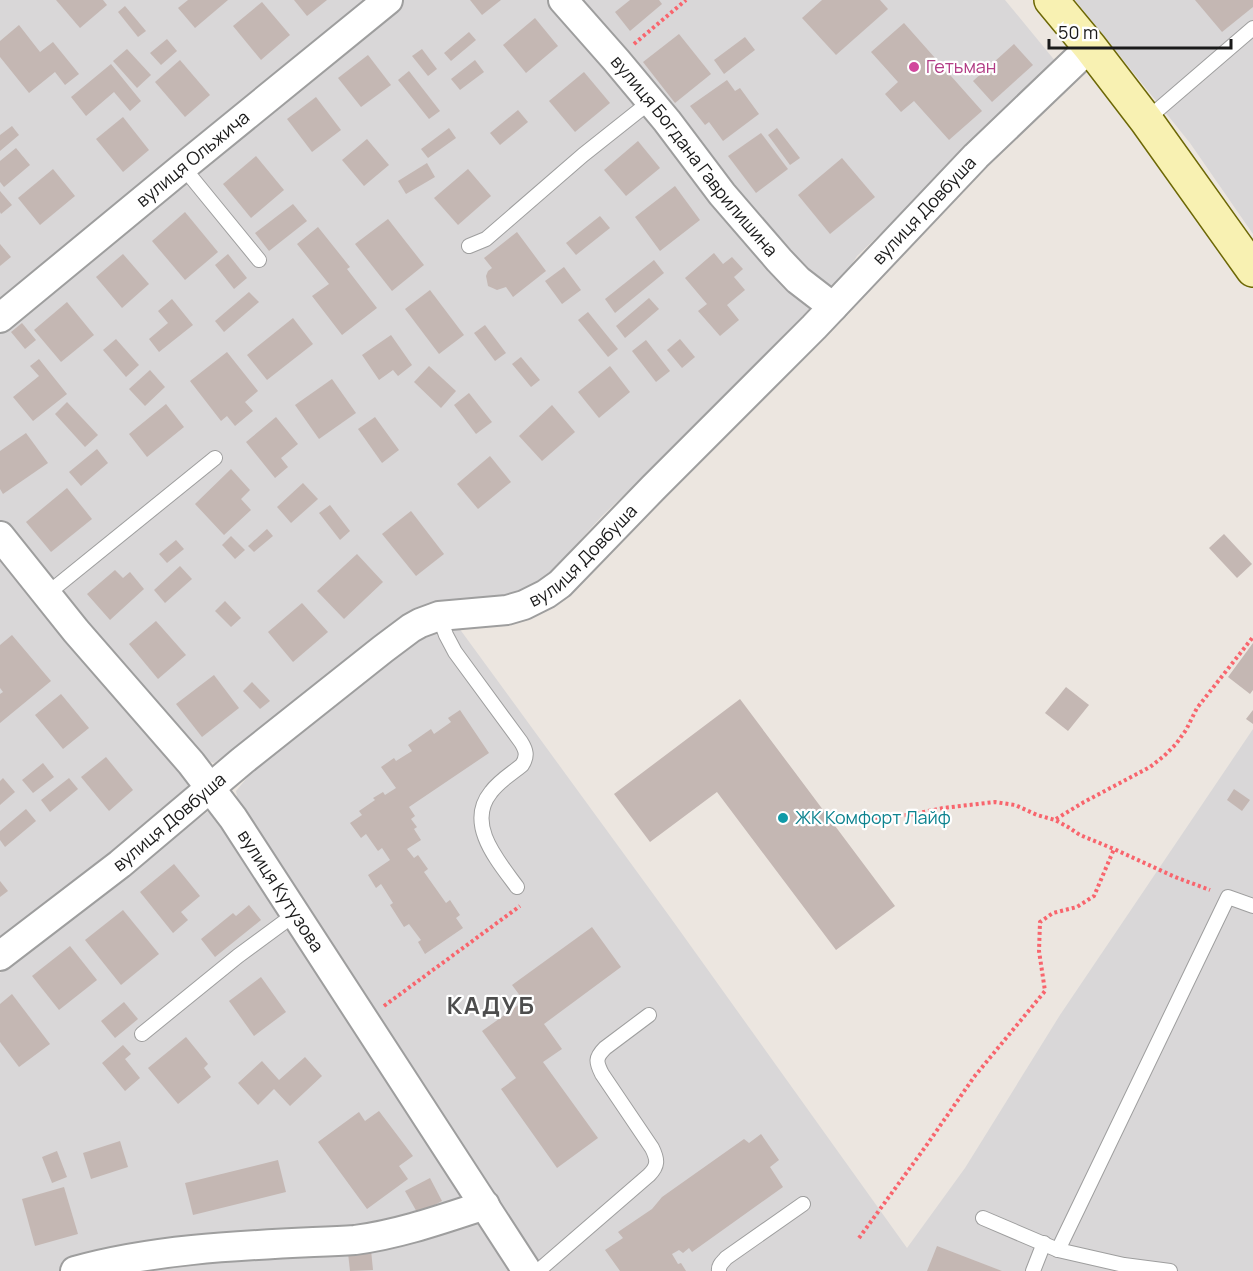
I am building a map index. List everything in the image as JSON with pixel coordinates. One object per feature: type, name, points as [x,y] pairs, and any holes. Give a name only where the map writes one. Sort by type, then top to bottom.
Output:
[{"type":"main road","points":[[1051,0],[1146,120],[1253,270]]},
{"type":"street","name":"вулиця Ольжича","points":[[0,318],[388,0]]},
{"type":"street","name":"вулиця Богдана Гаврилишина","points":[[563,0],[651,101],[722,194],[779,260],[798,280],[833,307]]},
{"type":"street","name":"вулиця Довбуша","points":[[0,956],[120,864],[263,744],[411,628],[439,616],[507,610],[524,605],[560,584],[654,486],[833,307],[976,156],[1090,47]]},
{"type":"street","name":"вулиця Кутузова","points":[[0,536],[76,631],[211,788],[233,818],[527,1271]]},
{"type":"street","points":[[75,1271],[107,1262],[170,1252],[381,1237],[485,1205]]},
{"type":"lane","points":[[1146,120],[1253,28]]},
{"type":"lane","points":[[469,246],[486,239],[582,155],[651,101]]},
{"type":"lane","points":[[183,167],[259,260]]},
{"type":"lane","points":[[46,594],[215,458]]},
{"type":"lane","points":[[439,616],[455,652],[521,741],[526,753],[526,760],[522,765],[490,793],[482,809],[481,822],[491,850],[517,887]]},
{"type":"lane","points":[[1058,1250],[1228,897],[1253,906]]},
{"type":"lane","points":[[142,1034],[230,962],[295,914]]},
{"type":"lane","points":[[537,1271],[656,1167],[656,1158],[652,1148],[602,1074],[597,1060],[605,1048],[649,1015]]},
{"type":"lane","points":[[719,1271],[721,1263],[726,1258],[803,1204]]},
{"type":"lane","points":[[984,1218],[1058,1250],[1124,1265],[1170,1271]]},
{"type":"lane","points":[[1033,1271],[1044,1244]]},
{"type":"path","points":[[616,60],[686,0]]},
{"type":"path","points":[[1055,820],[1150,767],[1164,756],[1186,730],[1197,708],[1253,638]]},
{"type":"path","points":[[857,821],[995,802],[1015,805],[1055,820],[1080,835],[1175,878],[1228,897]]},
{"type":"path","points":[[859,1238],[974,1077],[1045,991],[1039,951],[1040,922],[1053,913],[1077,907],[1094,896],[1114,849]]},
{"type":"path","points":[[364,1020],[520,906],[524,900],[517,887]]},
{"type":"shaded area","points":[[0,0],[373,0],[0,302]]},
{"type":"shaded area","points":[[402,0],[551,0],[815,311],[602,516],[543,581],[517,597],[414,614],[214,763],[204,760],[0,522],[0,329]]},
{"type":"shaded area","points":[[577,0],[1005,0],[1056,62],[976,143],[857,256],[847,272],[834,284],[822,289],[811,283]]},
{"type":"shaded area","points":[[1075,0],[1253,0],[1253,234],[1190,143]]},
{"type":"shaded area","points":[[0,552],[194,782],[187,792],[0,938]]},
{"type":"shaded area","points":[[459,628],[907,1248],[965,1168],[1060,1015],[1253,729],[1253,1271],[537,1271],[240,811],[236,791],[251,773],[409,647],[435,632]]},
{"type":"shaded area","points":[[215,806],[511,1271],[0,1271],[0,973]]},
{"type":"building","points":[[56,0],[103,0],[107,5],[80,28]]},
{"type":"building","points":[[188,0],[228,0],[195,28],[178,8]]},
{"type":"building","points":[[294,0],[327,0],[307,16]]},
{"type":"building","points":[[470,0],[501,0],[482,15]]},
{"type":"building","points":[[630,0],[659,0],[662,4],[630,31],[615,12]]},
{"type":"building","points":[[822,0],[880,0],[888,9],[836,55],[802,18]]},
{"type":"building","points":[[1195,0],[1253,0],[1253,7],[1222,32]]},
{"type":"building","points":[[262,2],[290,35],[261,60],[233,26]]},
{"type":"building","points":[[125,6],[146,31],[138,37],[118,12]]},
{"type":"building","points":[[535,18],[558,46],[526,73],[503,45]]},
{"type":"building","name":"Гетьман","points":[[904,23],[982,111],[949,140],[914,101],[901,112],[885,94],[898,82],[871,52]]},
{"type":"building","points":[[19,25],[40,52],[53,42],[79,74],[65,85],[55,72],[29,93],[0,57],[0,41]]},
{"type":"building","points":[[469,32],[476,40],[451,61],[444,53]]},
{"type":"building","points":[[679,34],[711,74],[675,103],[643,62]]},
{"type":"building","points":[[745,37],[755,50],[724,74],[714,60]]},
{"type":"building","points":[[167,39],[177,51],[161,65],[150,53]]},
{"type":"building","points":[[1014,44],[1033,65],[992,102],[973,81]]},
{"type":"building","points":[[127,49],[151,75],[137,88],[113,61]]},
{"type":"building","points":[[422,49],[437,69],[428,76],[412,56]]},
{"type":"building","points":[[368,55],[391,85],[361,107],[338,78]]},
{"type":"building","points":[[180,60],[210,95],[185,117],[155,82]]},
{"type":"building","points":[[475,60],[484,72],[460,90],[451,79]]},
{"type":"building","points":[[111,64],[141,101],[130,111],[114,92],[86,116],[71,97]]},
{"type":"building","points":[[409,71],[440,111],[429,119],[398,80]]},
{"type":"building","points":[[584,72],[610,103],[575,132],[549,101]]},
{"type":"building","points":[[727,80],[735,91],[740,88],[759,114],[723,141],[709,122],[705,125],[690,106]]},
{"type":"building","points":[[316,97],[341,130],[312,152],[287,119]]},
{"type":"building","points":[[518,110],[528,122],[500,145],[490,133]]},
{"type":"building","points":[[123,117],[149,150],[123,172],[96,139]]},
{"type":"building","points":[[12,126],[19,135],[0,151],[0,135]]},
{"type":"building","points":[[449,128],[456,138],[428,158],[421,149]]},
{"type":"building","points":[[777,128],[800,158],[790,165],[768,135]]},
{"type":"building","points":[[761,133],[788,169],[756,193],[728,156]]},
{"type":"building","points":[[367,139],[389,165],[364,186],[342,160]]},
{"type":"building","points":[[638,141],[660,168],[626,196],[604,170]]},
{"type":"building","points":[[16,148],[30,165],[4,187],[0,182],[0,161]]},
{"type":"building","points":[[256,156],[284,190],[251,218],[223,184]]},
{"type":"building","points":[[842,158],[875,197],[830,234],[798,195]]},
{"type":"building","points":[[427,163],[435,177],[406,194],[398,181]]},
{"type":"building","points":[[53,169],[75,196],[40,225],[18,198]]},
{"type":"building","points":[[468,169],[491,196],[458,225],[434,198]]},
{"type":"building","points":[[675,186],[700,220],[660,251],[635,217]]},
{"type":"building","points":[[0,191],[12,205],[1,214],[0,212]]},
{"type":"building","points":[[293,204],[307,221],[269,251],[255,233]]},
{"type":"building","points":[[185,212],[218,252],[185,280],[152,241]]},
{"type":"building","points":[[600,216],[610,228],[576,255],[566,243]]},
{"type":"building","points":[[388,219],[424,265],[392,291],[355,244]]},
{"type":"building","points":[[318,227],[350,267],[347,269],[377,308],[342,335],[312,296],[329,284],[297,244]]},
{"type":"building","points":[[517,232],[546,271],[513,297],[506,287],[497,290],[488,286],[486,276],[492,268],[484,258]]},
{"type":"building","points":[[0,244],[11,257],[0,266]]},
{"type":"building","points":[[714,253],[723,264],[732,257],[743,269],[734,277],[745,290],[727,305],[739,320],[720,336],[698,311],[707,304],[685,278]]},
{"type":"building","points":[[123,254],[149,284],[122,308],[96,277]]},
{"type":"building","points":[[228,254],[247,278],[234,289],[215,265]]},
{"type":"building","points":[[654,260],[664,273],[615,313],[605,299]]},
{"type":"building","points":[[564,267],[581,290],[562,304],[545,281]]},
{"type":"building","points":[[430,290],[464,335],[439,354],[405,309]]},
{"type":"building","points":[[249,292],[259,302],[224,332],[215,321]]},
{"type":"building","points":[[649,298],[659,309],[625,338],[616,326]]},
{"type":"building","points":[[172,299],[193,325],[159,352],[149,339],[168,323],[158,311]]},
{"type":"building","points":[[67,302],[94,335],[61,362],[34,330]]},
{"type":"building","points":[[588,312],[618,349],[608,357],[578,320]]},
{"type":"building","points":[[293,318],[313,344],[267,380],[247,355]]},
{"type":"building","points":[[22,323],[36,340],[25,349],[11,332]]},
{"type":"building","points":[[485,325],[506,353],[495,361],[474,333]]},
{"type":"building","points":[[391,335],[412,365],[398,376],[393,370],[379,380],[362,355]]},
{"type":"building","points":[[116,339],[139,365],[126,377],[103,350]]},
{"type":"building","points":[[680,339],[695,357],[682,368],[667,350]]},
{"type":"building","points":[[646,340],[670,371],[656,382],[632,351]]},
{"type":"building","points":[[227,352],[258,391],[245,402],[253,411],[235,426],[227,416],[221,421],[190,381]]},
{"type":"building","points":[[521,357],[540,380],[531,387],[512,364]]},
{"type":"building","points":[[39,359],[67,394],[33,421],[13,397],[39,376],[30,366]]},
{"type":"building","points":[[429,366],[456,391],[441,408],[414,382]]},
{"type":"building","points":[[610,366],[630,392],[599,418],[578,392]]},
{"type":"building","points":[[150,370],[165,387],[145,406],[129,389]]},
{"type":"building","points":[[332,379],[356,413],[319,439],[295,405]]},
{"type":"building","points":[[469,393],[492,422],[476,434],[454,405]]},
{"type":"building","points":[[67,402],[98,435],[85,447],[55,414]]},
{"type":"building","points":[[166,404],[184,427],[147,457],[129,434]]},
{"type":"building","points":[[552,405],[575,432],[542,461],[519,436]]},
{"type":"building","points":[[276,417],[298,444],[281,458],[288,467],[275,478],[246,442]]},
{"type":"building","points":[[375,417],[399,450],[382,463],[358,429]]},
{"type":"building","points":[[26,433],[48,463],[3,494],[0,489],[0,451]]},
{"type":"building","points":[[97,449],[108,463],[81,486],[69,472]]},
{"type":"building","points":[[490,456],[511,482],[478,509],[457,484]]},
{"type":"building","points":[[231,469],[250,490],[241,499],[251,510],[224,535],[195,504]]},
{"type":"building","points":[[303,483],[318,499],[291,523],[277,507]]},
{"type":"building","points":[[67,488],[92,519],[51,552],[26,522]]},
{"type":"building","points":[[330,505],[350,531],[340,540],[319,513]]},
{"type":"building","points":[[411,511],[444,554],[416,576],[382,534]]},
{"type":"building","points":[[267,529],[273,536],[254,552],[248,546]]},
{"type":"building","points":[[1224,534],[1252,564],[1237,578],[1209,548]]},
{"type":"building","points":[[231,536],[245,550],[235,559],[222,545]]},
{"type":"building","points":[[176,540],[184,549],[167,563],[159,554]]},
{"type":"building","points":[[357,554],[383,582],[344,619],[317,591]]},
{"type":"building","points":[[180,566],[192,579],[165,603],[154,590]]},
{"type":"building","points":[[115,570],[123,578],[130,572],[144,589],[110,620],[87,594]]},
{"type":"building","points":[[225,601],[241,618],[231,627],[215,611]]},
{"type":"building","points":[[302,603],[328,632],[293,662],[268,632]]},
{"type":"building","points":[[156,621],[186,655],[158,679],[129,644]]},
{"type":"building","points":[[12,635],[51,681],[0,723],[0,694],[3,692],[0,688],[0,645]]},
{"type":"building","points":[[1253,643],[1253,690],[1250,694],[1228,677]]},
{"type":"building","points":[[214,675],[239,708],[202,737],[176,704]]},
{"type":"building","points":[[252,682],[270,701],[260,709],[243,691]]},
{"type":"building","points":[[1066,687],[1089,705],[1068,731],[1045,713]]},
{"type":"building","points":[[61,694],[89,728],[63,749],[35,715]]},
{"type":"building","name":"ЖК Комфорт Лайф","points":[[740,699],[895,906],[836,950],[717,792],[650,842],[614,794]]},
{"type":"building","points":[[460,710],[489,753],[409,807],[415,816],[411,819],[417,827],[414,829],[421,840],[407,849],[414,858],[418,855],[428,869],[424,872],[446,903],[450,900],[460,915],[456,918],[463,928],[425,954],[418,942],[421,940],[409,924],[404,927],[390,905],[393,903],[381,884],[376,888],[368,875],[390,860],[382,848],[378,851],[366,834],[361,838],[350,823],[362,815],[359,811],[375,800],[373,798],[383,792],[385,795],[396,788],[381,767],[394,758],[396,761],[412,751],[408,745],[431,729],[434,734],[451,722],[448,718]]},
{"type":"building","points":[[1253,710],[1253,724],[1246,719]]},
{"type":"building","points":[[106,757],[133,790],[109,811],[81,777]]},
{"type":"building","points":[[43,763],[54,777],[33,793],[22,780]]},
{"type":"building","points":[[3,778],[15,792],[0,805],[0,781]]},
{"type":"building","points":[[69,778],[78,789],[50,812],[41,800]]},
{"type":"building","points":[[1234,789],[1250,800],[1242,811],[1227,800]]},
{"type":"building","points":[[26,809],[36,821],[5,847],[0,840],[0,831]]},
{"type":"building","points":[[174,864],[200,896],[181,912],[188,920],[173,933],[140,892]]},
{"type":"building","points":[[0,881],[8,891],[0,897]]},
{"type":"building","points":[[249,905],[261,920],[215,957],[201,939],[233,913],[236,916]]},
{"type":"building","points":[[123,910],[159,954],[121,985],[85,940]]},
{"type":"building","points":[[592,927],[621,967],[544,1024],[562,1049],[543,1062],[598,1138],[557,1168],[501,1089],[516,1078],[482,1031],[524,1001],[512,985]]},
{"type":"building","points":[[70,946],[97,980],[59,1010],[32,976]]},
{"type":"building","points":[[261,977],[286,1012],[254,1036],[229,1001]]},
{"type":"building","points":[[12,994],[50,1044],[19,1067],[0,1042],[0,1004]]},
{"type":"building","points":[[124,1002],[138,1019],[115,1038],[101,1021]]},
{"type":"building","points":[[186,1037],[208,1064],[204,1068],[211,1077],[178,1104],[148,1068]]},
{"type":"building","points":[[123,1045],[131,1054],[125,1059],[140,1078],[125,1091],[102,1063]]},
{"type":"building","points":[[305,1057],[322,1076],[290,1106],[274,1089],[258,1105],[238,1083],[262,1061],[279,1080]]},
{"type":"building","points":[[379,1111],[413,1156],[399,1166],[408,1179],[367,1209],[318,1142],[359,1112],[365,1121]]},
{"type":"building","points":[[761,1134],[779,1160],[770,1167],[783,1187],[692,1252],[689,1248],[683,1253],[679,1250],[672,1254],[686,1271],[620,1271],[605,1250],[623,1238],[618,1232],[652,1209],[662,1197],[744,1139],[749,1143]]},
{"type":"building","points":[[120,1141],[128,1167],[91,1179],[83,1153]]},
{"type":"building","points":[[57,1151],[67,1177],[52,1183],[42,1157]]},
{"type":"building","points":[[278,1160],[286,1192],[193,1215],[185,1183]]},
{"type":"building","points":[[430,1178],[442,1201],[418,1214],[405,1191]]},
{"type":"building","points":[[64,1187],[78,1234],[35,1246],[22,1199]]},
{"type":"building","points":[[937,1246],[1002,1271],[927,1271]]},
{"type":"building","points":[[371,1250],[373,1270],[350,1271],[348,1253]]},
{"type":"place","name":"Гетьман","points":[[914,67]]},
{"type":"place","name":"ЖК Комфорт Лайф","points":[[783,818]]},
{"type":"district","name":"КАДУБ","points":[[491,1006]]}]
